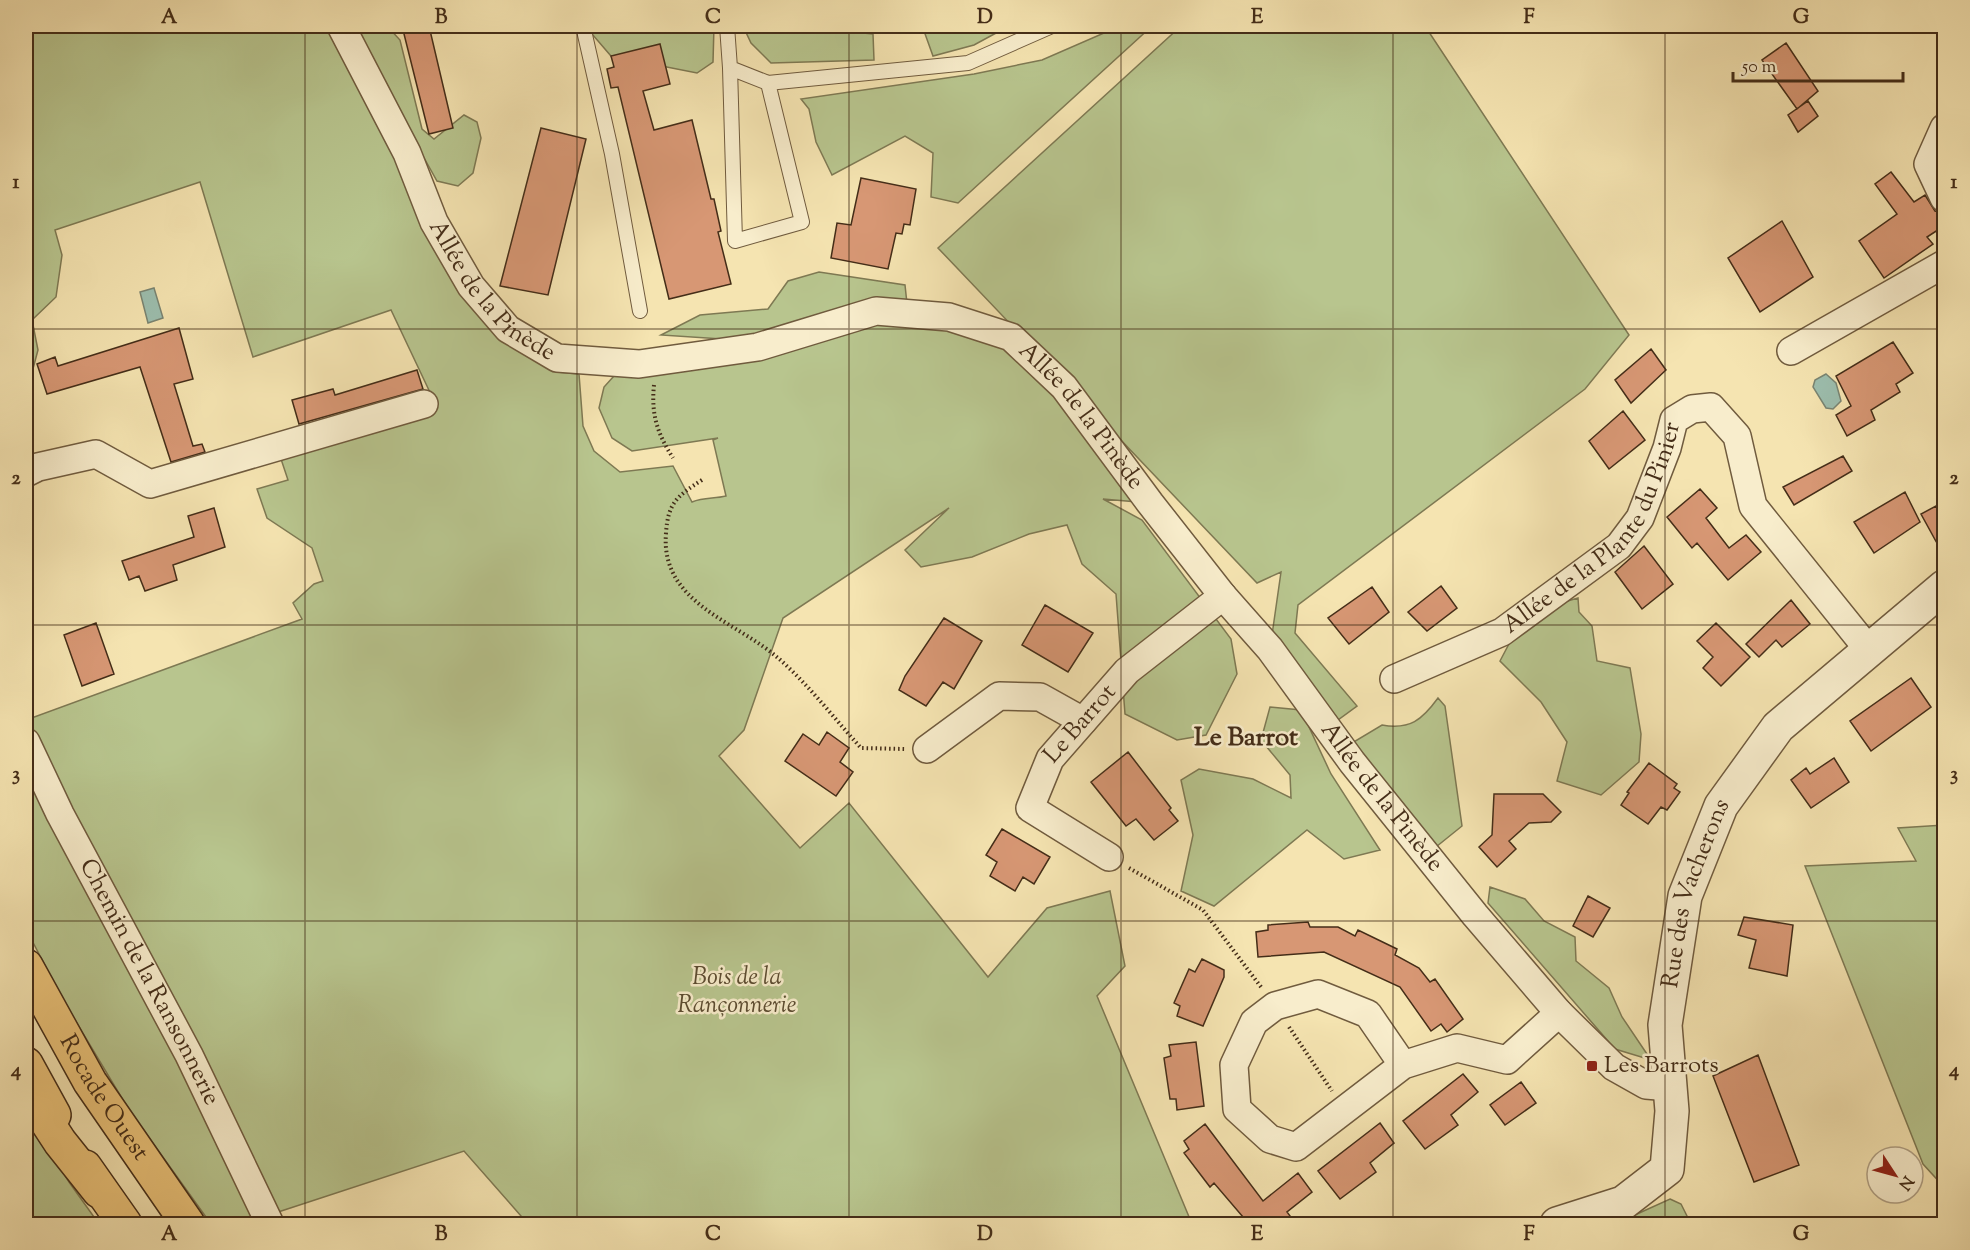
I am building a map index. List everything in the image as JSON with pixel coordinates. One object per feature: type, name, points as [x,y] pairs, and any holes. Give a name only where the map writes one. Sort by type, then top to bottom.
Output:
[{"type":"main road","name":"Rocade Ouest","points":[[26,966],[90,1082],[188,1224]]},
{"type":"main road","name":"Rocade Ouest","points":[[26,1064],[99,1191],[125,1224]]},
{"type":"main road","points":[[26,1090],[60,1142],[99,1191]]},
{"type":"street","name":"Allée de la Pinède","points":[[340,26],[407,153],[434,222],[471,286],[508,328],[557,358],[639,364],[758,347],[876,311],[949,317],[1011,337],[1065,387],[1150,503],[1223,596],[1270,648],[1359,772],[1558,1013],[1614,1067],[1646,1085],[1671,1087]]},
{"type":"street","points":[[1944,128],[1928,164],[1944,198]]},
{"type":"street","points":[[1791,351],[1944,264]]},
{"type":"street","points":[[26,473],[38,467],[96,454],[150,484],[424,404]]},
{"type":"street","name":"Allée de la Plante du Pinier","points":[[1394,679],[1502,632],[1619,546],[1640,518],[1667,448],[1674,420],[1692,409],[1711,407],[1737,436],[1753,506],[1868,650]]},
{"type":"street","name":"Rue des Vacherons","points":[[1557,1224],[1623,1203],[1667,1169],[1672,1111],[1665,1025],[1685,896],[1721,806],[1778,727],[1944,587]]},
{"type":"street","name":"Le Barrot","points":[[1109,857],[1030,808],[1050,759],[1127,671],[1223,596]]},
{"type":"street","points":[[927,749],[999,696],[1040,697],[1083,721]]},
{"type":"street","name":"Chemin de la Ransonnerie","points":[[26,742],[60,814],[189,1055],[270,1224]]},
{"type":"street","points":[[1403,1065],[1368,1014],[1318,994],[1275,1006],[1254,1022],[1234,1065],[1237,1109],[1270,1139],[1296,1147],[1346,1111],[1403,1065],[1457,1048],[1507,1060],[1558,1013]]},
{"type":"lane","points":[[583,26],[612,154],[640,311]]},
{"type":"lane","points":[[727,26],[735,241],[802,222],[768,83]]},
{"type":"lane","points":[[730,68],[768,83],[968,63],[1052,26]]},
{"type":"path","points":[[654,379],[652,409],[673,458]]},
{"type":"path","points":[[702,480],[680,494],[667,514],[664,550],[681,586],[711,615],[777,657],[861,748],[927,749]]},
{"type":"path","points":[[1109,857],[1203,910],[1275,1006],[1346,1111]]},
{"type":"green space","name":"Bois de la Rançonnerie","points":[[26,26],[325,26],[351,64],[345,26],[387,26],[400,40],[422,129],[434,139],[464,115],[477,122],[481,138],[473,173],[458,186],[437,181],[423,156],[412,152],[431,227],[497,337],[557,372],[579,374],[583,426],[594,451],[620,472],[673,466],[692,502],[726,496],[713,440],[718,438],[632,451],[612,438],[599,408],[604,387],[614,376],[736,356],[722,339],[661,335],[700,315],[768,309],[788,281],[819,272],[905,285],[908,313],[996,328],[1150,503],[1103,499],[1142,520],[1231,639],[1237,674],[1206,735],[1177,740],[1125,714],[1116,594],[1082,564],[1067,525],[1029,534],[972,557],[921,567],[905,550],[949,508],[783,618],[744,730],[719,756],[800,848],[849,803],[988,977],[1047,908],[1110,891],[1125,966],[1097,996],[1192,1224],[528,1224],[464,1151],[266,1216],[270,1224],[211,1224],[129,1110],[63,1000],[26,929],[26,720],[302,619],[293,603],[314,584],[323,581],[312,548],[267,518],[257,489],[288,480],[278,450],[435,403],[391,310],[253,357],[200,182],[55,230],[62,255],[56,297],[32,320],[38,350],[26,395]]},
{"type":"green space","points":[[597,26],[714,26],[713,62],[697,73],[611,56],[592,34]]},
{"type":"green space","points":[[743,26],[795,26],[873,34],[874,60],[771,63],[751,43]]},
{"type":"green space","points":[[941,26],[1009,26],[974,45],[933,56],[924,31]]},
{"type":"green space","points":[[1120,26],[1152,26],[958,203],[931,197],[933,153],[905,136],[832,175],[816,142],[809,109],[801,99],[974,74],[1042,60]]},
{"type":"green space","points":[[1181,26],[1425,26],[1629,335],[1585,389],[1298,605],[1295,633],[1357,706],[1327,728],[1270,649],[1281,572],[1257,583],[938,248]]},
{"type":"green space","points":[[1578,598],[1579,612],[1592,626],[1597,661],[1630,668],[1641,734],[1639,762],[1601,795],[1557,781],[1567,742],[1541,702],[1500,661],[1510,642],[1564,602]]},
{"type":"green space","points":[[1438,698],[1445,706],[1462,826],[1426,855],[1342,749],[1382,725],[1400,726],[1415,722]]},
{"type":"green space","points":[[1270,707],[1301,710],[1331,774],[1380,850],[1344,859],[1307,830],[1214,906],[1181,891],[1193,835],[1181,780],[1199,769],[1253,779],[1291,798],[1290,775],[1261,740]]},
{"type":"green space","points":[[1944,825],[1944,1187],[1925,1166],[1925,1145],[1915,1145],[1805,866],[1916,861],[1898,828]]},
{"type":"green space","points":[[1490,887],[1525,899],[1544,921],[1575,937],[1576,961],[1609,988],[1622,1017],[1651,1060],[1615,1049],[1488,903]]},
{"type":"green space","points":[[26,1110],[69,1182],[99,1224],[26,1224]]},
{"type":"green space","points":[[1670,1199],[1681,1204],[1691,1224],[1606,1224],[1637,1214]]},
{"type":"shaded area","points":[[154,288],[163,318],[148,323],[140,292]]},
{"type":"shaded area","points":[[1826,374],[1836,383],[1841,401],[1833,409],[1826,408],[1813,387],[1815,380]]},
{"type":"building","points":[[402,26],[429,26],[453,128],[429,134]]},
{"type":"building","points":[[1786,43],[1818,91],[1797,109],[1762,60]]},
{"type":"building","points":[[660,44],[670,84],[643,91],[654,130],[692,120],[711,199],[714,199],[721,231],[718,232],[731,284],[669,299],[618,87],[611,88],[607,69],[614,67],[611,56]]},
{"type":"building","points":[[1808,101],[1818,116],[1798,132],[1788,115]]},
{"type":"building","points":[[541,128],[586,139],[548,295],[500,286]]},
{"type":"building","points":[[1891,172],[1914,202],[1925,195],[1935,211],[1944,213],[1944,226],[1927,237],[1933,244],[1884,278],[1859,241],[1897,214],[1875,184]]},
{"type":"building","points":[[861,178],[916,189],[910,225],[904,224],[902,234],[896,233],[888,269],[831,258],[837,223],[851,225]]},
{"type":"building","points":[[1782,221],[1813,277],[1760,312],[1728,258]]},
{"type":"building","points":[[179,328],[193,379],[174,384],[193,446],[202,444],[205,452],[171,462],[140,367],[47,394],[37,364],[55,357],[58,366]]},
{"type":"building","points":[[1893,342],[1913,373],[1896,384],[1900,392],[1871,410],[1875,420],[1847,436],[1836,415],[1851,406],[1836,376]]},
{"type":"building","points":[[1651,349],[1666,370],[1631,403],[1615,380]]},
{"type":"building","points":[[417,370],[423,389],[299,424],[292,400],[333,389],[335,395]]},
{"type":"building","points":[[1623,411],[1645,440],[1609,469],[1589,441]]},
{"type":"building","points":[[1843,456],[1852,471],[1794,505],[1783,487]]},
{"type":"building","points":[[1700,489],[1717,508],[1706,518],[1729,548],[1746,535],[1761,552],[1728,580],[1697,543],[1692,548],[1667,517]]},
{"type":"building","points":[[1905,492],[1920,522],[1874,553],[1854,522]]},
{"type":"building","points":[[1936,506],[1944,520],[1944,556],[1921,514]]},
{"type":"building","points":[[214,508],[225,547],[173,565],[177,580],[145,591],[139,576],[129,580],[122,561],[194,537],[188,516]]},
{"type":"building","points":[[1644,546],[1673,584],[1642,609],[1615,572]]},
{"type":"building","points":[[1441,586],[1457,608],[1427,631],[1408,612]]},
{"type":"building","points":[[1372,587],[1389,612],[1349,644],[1328,618]]},
{"type":"building","points":[[1791,600],[1810,624],[1782,647],[1776,640],[1759,657],[1746,644]]},
{"type":"building","points":[[1045,605],[1093,633],[1068,672],[1022,645]]},
{"type":"building","points":[[944,618],[982,641],[954,689],[943,682],[926,706],[899,690],[905,676]]},
{"type":"building","points":[[96,623],[114,674],[82,686],[64,635]]},
{"type":"building","points":[[1716,623],[1750,657],[1721,686],[1703,668],[1713,657],[1697,641]]},
{"type":"building","points":[[1911,678],[1931,707],[1871,751],[1850,721]]},
{"type":"building","points":[[827,732],[849,748],[840,762],[853,772],[836,796],[785,761],[803,734],[819,745]]},
{"type":"building","points":[[1128,752],[1171,808],[1169,810],[1178,821],[1154,840],[1136,819],[1126,826],[1091,782]]},
{"type":"building","points":[[1834,758],[1849,782],[1811,808],[1791,780],[1806,768],[1810,774]]},
{"type":"building","points":[[1649,763],[1677,784],[1674,788],[1680,792],[1667,810],[1661,807],[1648,824],[1621,805],[1629,793],[1627,792]]},
{"type":"building","points":[[1494,794],[1543,794],[1561,812],[1551,822],[1529,823],[1509,841],[1516,849],[1497,867],[1479,847],[1492,835]]},
{"type":"building","points":[[1002,829],[1050,857],[1034,884],[1023,877],[1015,891],[990,876],[997,862],[986,855]]},
{"type":"building","points":[[1588,896],[1610,908],[1593,937],[1573,926]]},
{"type":"building","points":[[1744,917],[1793,925],[1787,976],[1749,968],[1756,940],[1738,935]]},
{"type":"building","points":[[1308,922],[1310,927],[1338,927],[1355,936],[1358,930],[1397,949],[1395,955],[1419,968],[1430,982],[1435,979],[1463,1019],[1447,1032],[1441,1024],[1431,1031],[1400,987],[1324,952],[1258,957],[1256,932],[1268,930],[1268,925]]},
{"type":"building","points":[[1202,959],[1224,970],[1224,977],[1203,1026],[1177,1016],[1180,1006],[1174,1003],[1189,969],[1195,972]]},
{"type":"building","points":[[1196,1042],[1204,1106],[1177,1110],[1176,1099],[1170,1099],[1164,1058],[1171,1056],[1169,1045]]},
{"type":"building","points":[[1758,1055],[1799,1165],[1754,1182],[1713,1076]]},
{"type":"building","points":[[1463,1074],[1478,1092],[1451,1115],[1458,1125],[1425,1149],[1403,1121]]},
{"type":"building","points":[[1521,1082],[1536,1103],[1505,1125],[1490,1105]]},
{"type":"building","points":[[1380,1123],[1394,1143],[1370,1163],[1376,1172],[1340,1199],[1318,1171]]},
{"type":"building","points":[[1205,1124],[1263,1201],[1298,1173],[1312,1192],[1287,1212],[1296,1224],[1249,1224],[1214,1183],[1210,1187],[1184,1153],[1189,1149],[1184,1141]]},
{"type":"place","name":"Les Barrots","points":[[1592,1066]]},
{"type":"district","name":"Le Barrot","points":[[1246,738]]}]
